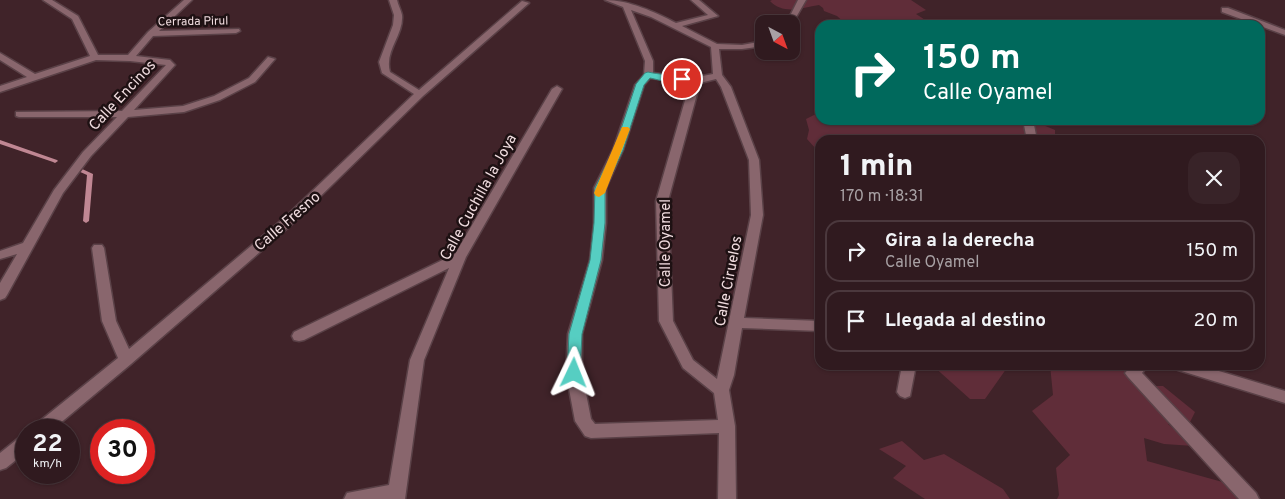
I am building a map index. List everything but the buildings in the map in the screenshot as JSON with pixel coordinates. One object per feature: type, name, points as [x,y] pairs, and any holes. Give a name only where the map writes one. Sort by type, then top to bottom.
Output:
[{"type":"street","points":[[46,0],[75,18],[95,57]]},
{"type":"street","points":[[130,58],[151,34],[188,0]]},
{"type":"street","points":[[393,0],[398,15],[397,25],[383,62],[386,73],[420,94]]},
{"type":"street","points":[[609,0],[654,15],[715,46],[742,47],[755,45]]},
{"type":"street","points":[[674,26],[714,16],[695,0]]},
{"type":"street","points":[[794,15],[802,0]]},
{"type":"street","name":"Calle Fresno","points":[[54,419],[287,222],[420,94],[522,1]]},
{"type":"street","points":[[626,6],[649,61],[648,75],[640,84],[618,150],[600,188],[600,223],[596,260],[575,334],[574,373],[583,421],[591,430],[727,426]]},
{"type":"street","points":[[1225,10],[1252,20]]},
{"type":"street","points":[[1265,25],[1285,32]]},
{"type":"street","name":"Cerrada Pirul","points":[[151,34],[236,31]]},
{"type":"street","points":[[648,75],[668,79],[710,79],[718,75],[715,46]]},
{"type":"street","points":[[0,56],[34,77]]},
{"type":"street","name":"Calle Encinos","points":[[0,89],[95,57],[170,62],[170,65],[87,154],[58,192],[0,295]]},
{"type":"street","points":[[19,114],[123,114],[184,109],[217,98],[252,80],[271,59]]},
{"type":"street","name":"Calle Ciruelos","points":[[718,75],[726,87],[754,160],[757,215],[721,390],[727,426],[727,499]]},
{"type":"street","name":"Calle Oyamel","points":[[696,79],[662,201],[666,321],[688,364],[721,390]]},
{"type":"street","name":"Calle Cuchilla la Joya","points":[[396,495],[417,360],[460,257],[557,90]]},
{"type":"street","points":[[0,255],[28,246]]},
{"type":"street","points":[[98,248],[109,321],[126,360]]},
{"type":"street","points":[[299,336],[460,257]]},
{"type":"street","points":[[736,323],[815,326]]},
{"type":"street","points":[[905,392],[908,370]]},
{"type":"street","points":[[1135,370],[1250,499]]},
{"type":"street","points":[[1196,370],[1285,397]]},
{"type":"street","points":[[0,463],[15,451]]},
{"type":"street","points":[[352,499],[396,495]]},
{"type":"shaded area","points":[[911,0],[926,10],[916,14],[925,20],[841,20],[837,16],[824,11],[819,5],[787,9],[781,8],[770,1]]},
{"type":"shaded area","points":[[815,114],[815,125],[1043,125],[1055,130],[1055,135],[815,135],[815,148],[807,139],[809,130],[806,119]]},
{"type":"shaded area","points":[[938,370],[1005,370],[985,399],[970,399]]},
{"type":"shaded area","points":[[1050,370],[1131,370],[1150,386],[1163,386],[1195,412],[1190,422],[1168,424],[1194,446],[1164,444],[1144,438],[1147,461],[1226,483],[1246,499],[1057,499],[1059,495],[1056,468],[1070,455],[1032,411],[1053,395]]},
{"type":"shaded area","points":[[902,441],[924,460],[944,454],[1003,489],[1010,499],[925,499],[893,478],[906,466],[879,449]]},
{"type":"waterway","points":[[0,142],[55,161]]},
{"type":"waterway","points":[[80,170],[90,174],[86,221]]},
{"type":"slow traffic","points":[[599,193],[625,129]]},
{"type":"route","points":[[574,373],[575,334],[596,260],[600,223],[600,188],[618,150],[640,84],[648,75],[668,79],[682,79]]}]
